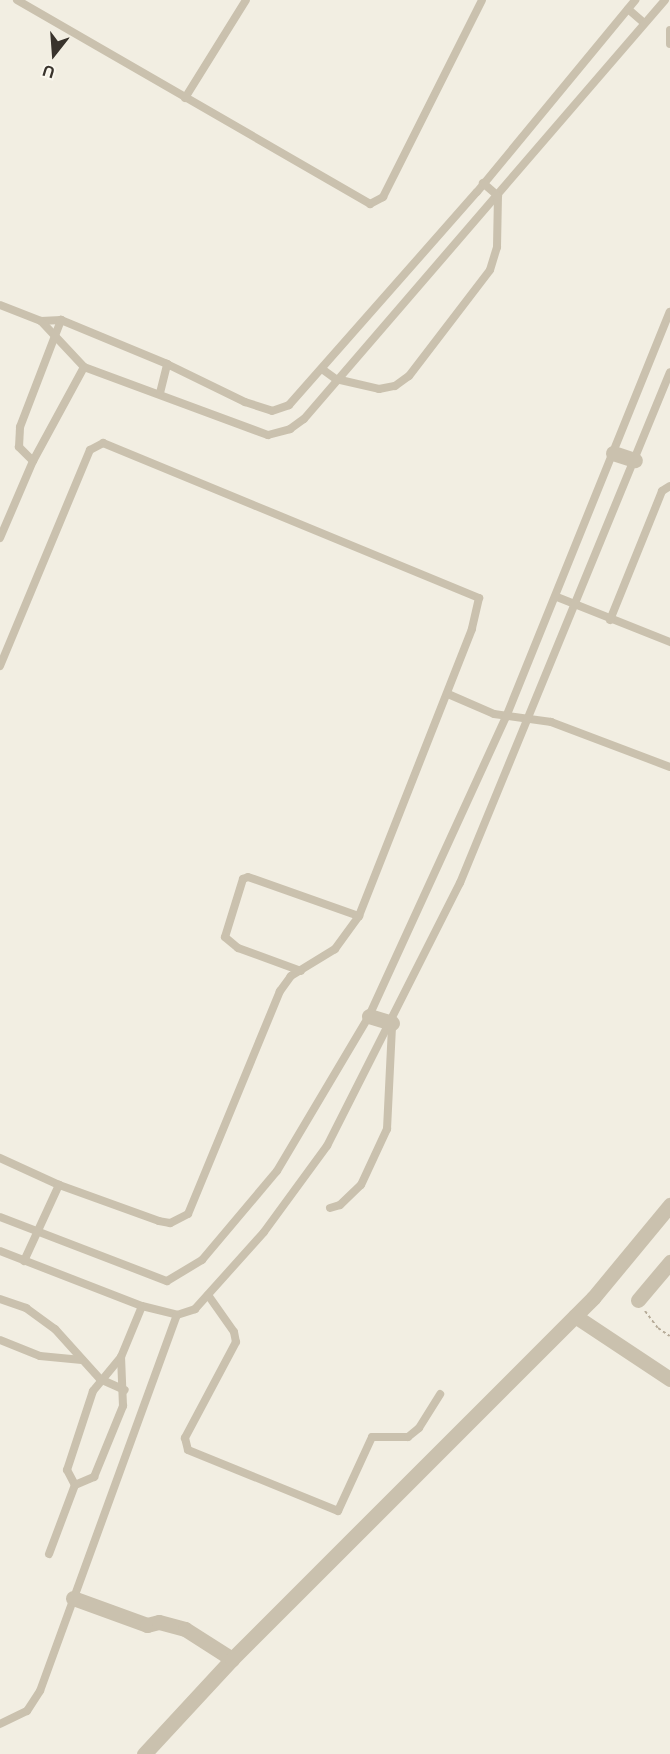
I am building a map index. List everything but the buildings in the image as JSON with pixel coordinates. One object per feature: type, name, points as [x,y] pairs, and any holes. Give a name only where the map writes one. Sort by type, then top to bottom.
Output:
[{"type":"street","points":[[613,453],[635,460]]},
{"type":"street","points":[[369,1016],[392,1023]]},
{"type":"street","points":[[144,1754],[232,1659],[575,1316],[635,1251],[670,1205]]},
{"type":"street","points":[[638,1300],[669,1266]]},
{"type":"street","points":[[575,1316],[670,1379]]},
{"type":"street","points":[[72,1598],[147,1625],[159,1622],[185,1629],[232,1659]]},
{"type":"lane","points":[[185,98],[246,0]]},
{"type":"lane","points":[[21,1],[370,204],[378,202],[482,0]]},
{"type":"lane","points":[[0,305],[41,321],[61,320],[167,364],[245,402],[272,411],[294,401],[483,183],[635,0]]},
{"type":"lane","points":[[41,321],[84,367],[160,393],[268,435],[290,429],[304,419],[336,379],[498,196],[665,0]]},
{"type":"lane","points":[[628,9],[644,23]]},
{"type":"lane","points":[[670,30],[670,44]]},
{"type":"lane","points":[[483,183],[498,196]]},
{"type":"lane","points":[[322,369],[336,379],[379,389],[395,386],[409,376],[490,270],[497,247],[498,196]]},
{"type":"lane","points":[[0,1217],[153,1278],[167,1281],[202,1260],[277,1171],[369,1016],[506,717],[557,597],[670,312]]},
{"type":"lane","points":[[33,461],[19,447],[18,436],[61,320]]},
{"type":"lane","points":[[160,393],[167,364]]},
{"type":"lane","points":[[0,538],[33,461],[84,367]]},
{"type":"lane","points":[[0,1251],[142,1306],[177,1315],[195,1309],[264,1232],[327,1146],[392,1023],[413,971],[460,883],[670,372]]},
{"type":"lane","points":[[0,666],[90,450],[109,442],[477,596],[480,604],[448,694],[359,916],[335,949],[291,976],[280,991],[188,1214],[170,1223],[159,1221],[59,1185],[0,1158]]},
{"type":"lane","points":[[610,620],[662,490],[670,486]]},
{"type":"lane","points":[[557,597],[670,642]]},
{"type":"lane","points":[[448,694],[506,717],[528,717],[551,722],[670,767]]},
{"type":"lane","points":[[301,971],[238,948],[225,937],[226,923],[243,879],[248,877],[359,916]]},
{"type":"lane","points":[[330,1208],[340,1205],[361,1185],[387,1129],[392,1023]]},
{"type":"lane","points":[[24,1261],[59,1185]]},
{"type":"lane","points":[[208,1295],[231,1327],[236,1342],[185,1438],[188,1450],[338,1511],[372,1437],[408,1437],[419,1428],[440,1395]]},
{"type":"lane","points":[[0,1299],[26,1308],[55,1329],[100,1379],[125,1390]]},
{"type":"lane","points":[[75,1485],[67,1470],[100,1379],[121,1357],[142,1306]]},
{"type":"lane","points":[[0,1724],[27,1711],[40,1691],[177,1315]]},
{"type":"lane","points":[[0,1340],[40,1356],[82,1360]]},
{"type":"lane","points":[[49,1554],[75,1485],[94,1477],[123,1406],[125,1390],[121,1357]]}]
